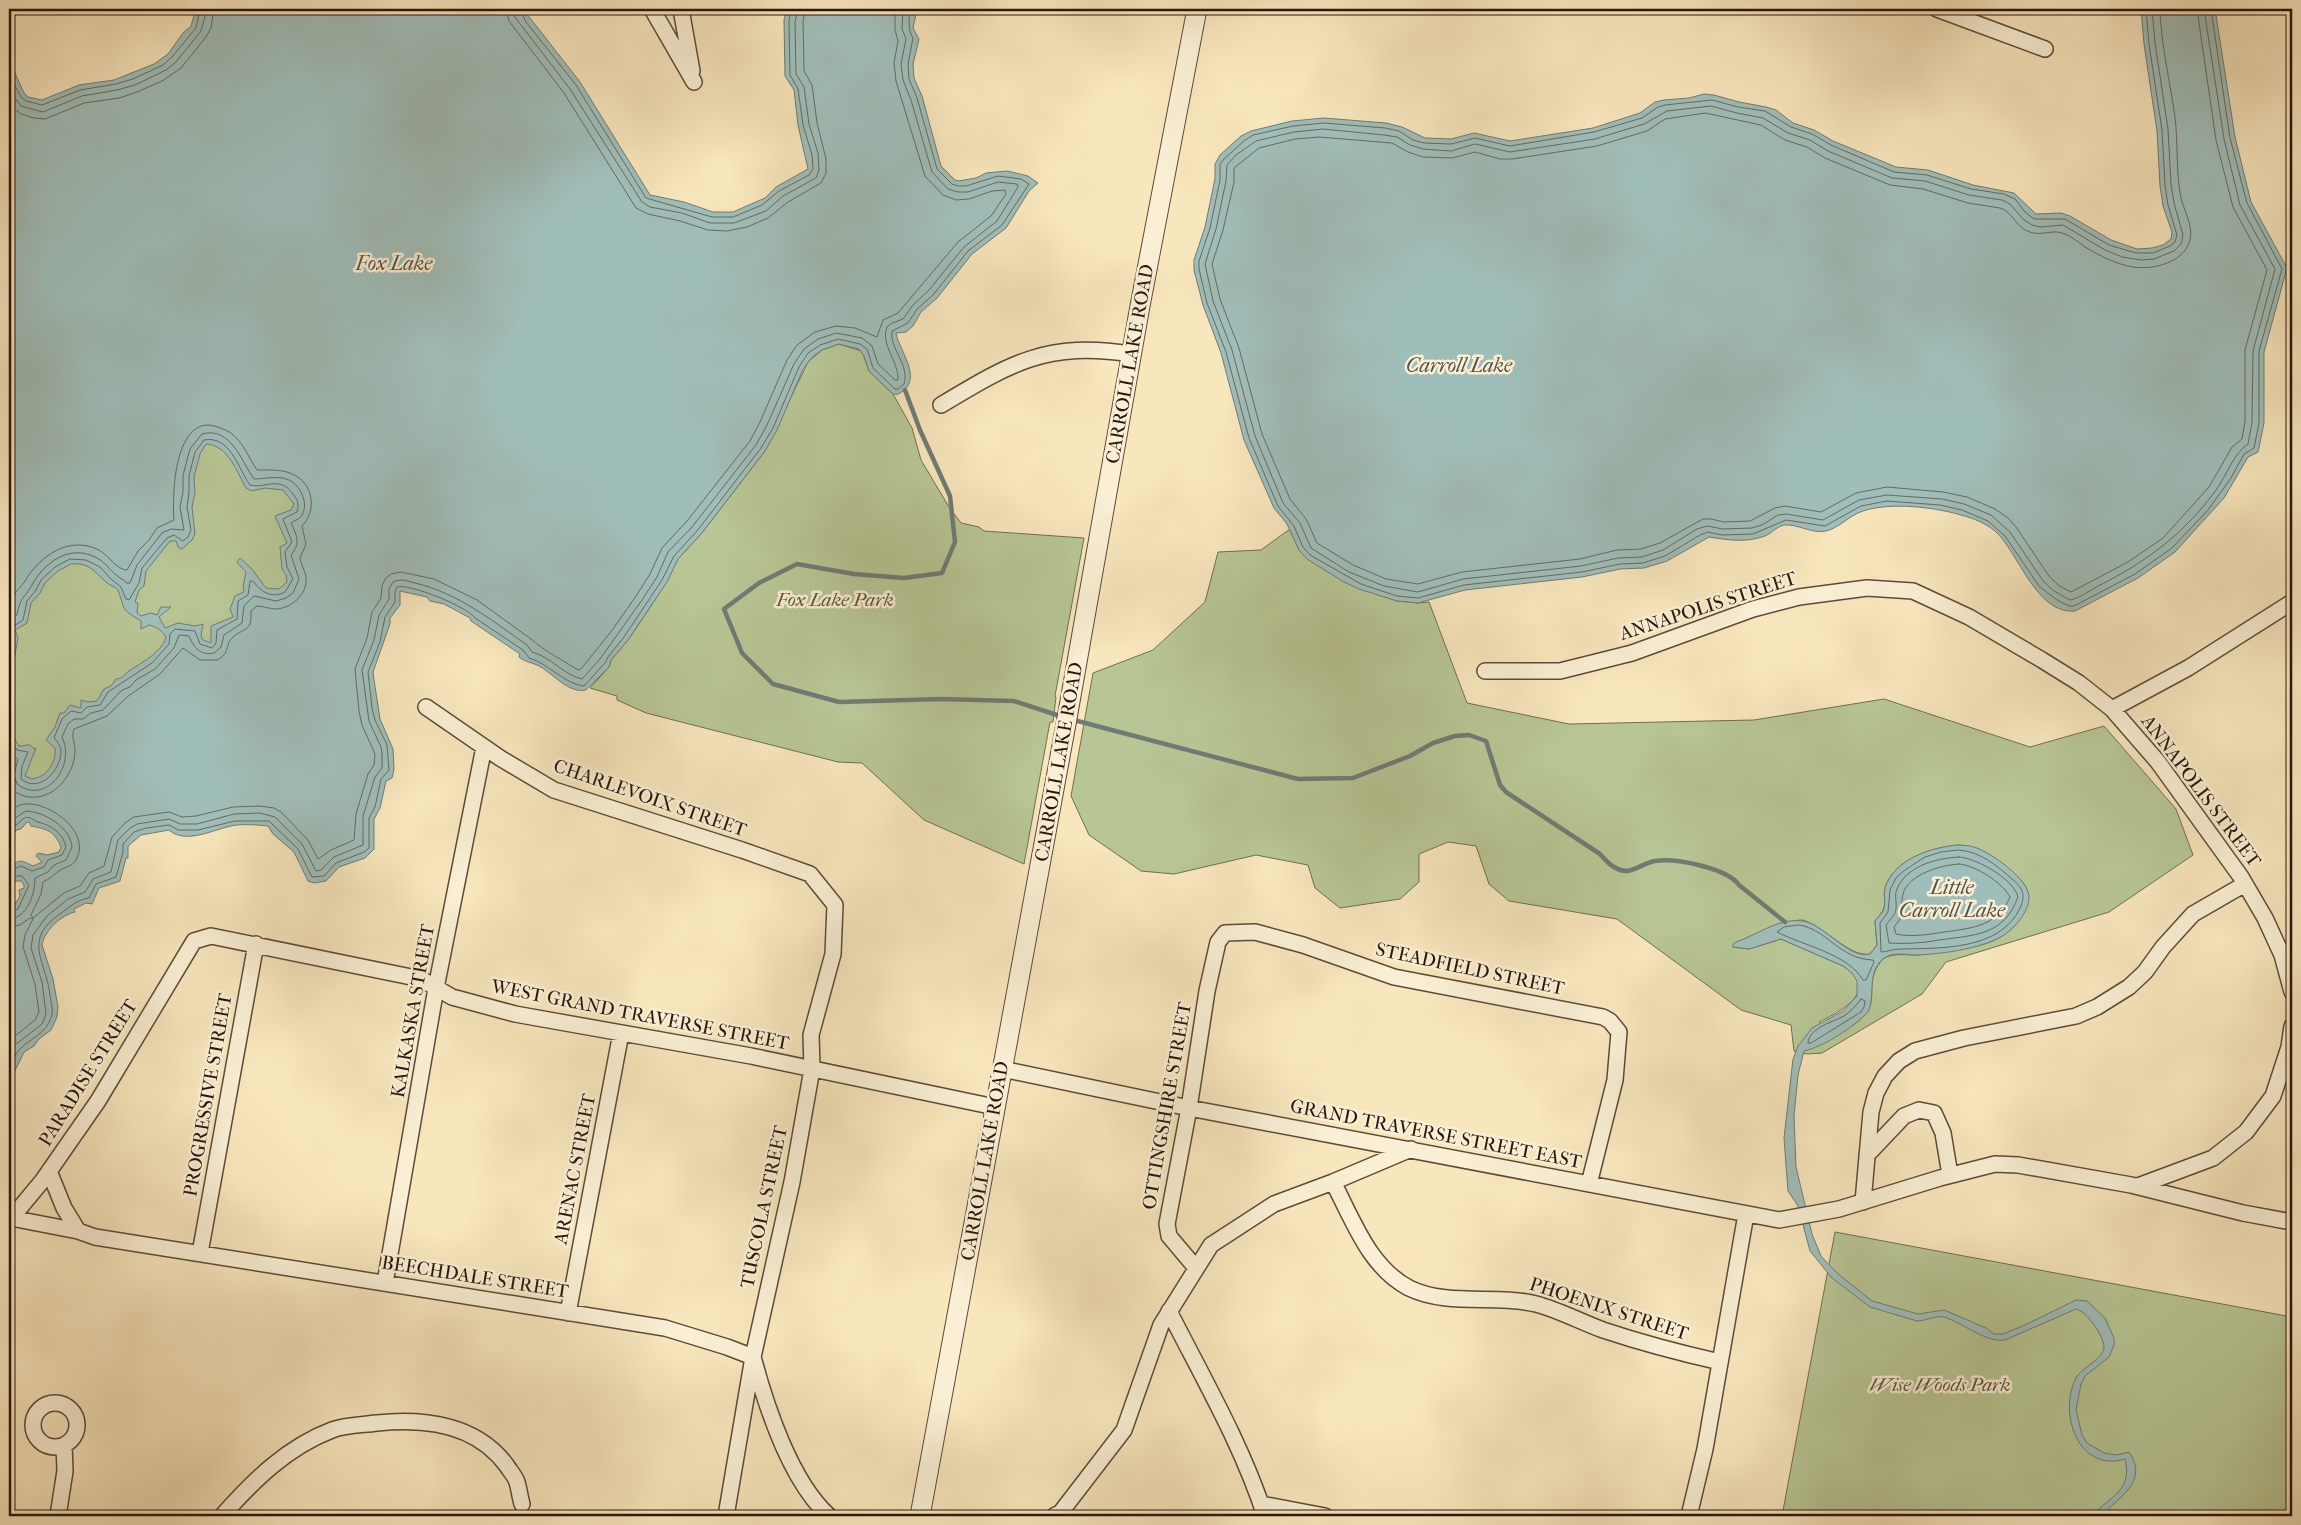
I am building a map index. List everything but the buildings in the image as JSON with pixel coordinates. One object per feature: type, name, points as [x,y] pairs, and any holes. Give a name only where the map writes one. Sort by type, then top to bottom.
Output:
[{"type":"street","points":[[652,9],[694,82],[681,9]]},
{"type":"street","name":"CARROLL LAKE ROAD","points":[[920,1516],[1132,354],[1197,9]]},
{"type":"street","points":[[1937,9],[2045,49]]},
{"type":"street","points":[[941,405],[992,374],[1024,359],[1085,349],[1132,354]]},
{"type":"street","name":"ANNAPOLIS STREET","points":[[1485,671],[1560,670],[1632,653],[1753,609],[1799,597],[1834,591],[1890,588],[1913,591],[1969,617],[2071,679],[2112,709],[2158,762],[2245,884],[2265,918],[2282,955],[2292,992]]},
{"type":"street","points":[[2112,709],[2188,668],[2292,603]]},
{"type":"street","name":"CHARLEVOIX STREET","points":[[426,707],[484,747],[554,790],[742,850],[810,874],[835,905]]},
{"type":"street","name":"KALKASKA STREET","points":[[385,1283],[436,988],[484,747]]},
{"type":"street","points":[[2245,884],[2193,914],[2163,947],[2145,972],[2129,987],[2097,1007],[2076,1016],[1964,1038],[1915,1051],[1899,1061],[1885,1076],[1876,1093],[1871,1112],[1863,1202],[1950,1175],[1995,1164],[2018,1165],[2138,1186],[2243,1213],[2292,1222]]},
{"type":"street","name":"TUSCOLA STREET","points":[[726,1516],[753,1357],[792,1182],[812,1069],[811,1035],[833,954],[835,905]]},
{"type":"street","name":"STEADFIELD STREET","points":[[1218,942],[1225,933],[1255,932],[1304,945],[1394,977],[1603,1017],[1610,1021],[1619,1032],[1619,1054],[1615,1080],[1590,1184]]},
{"type":"street","name":"WEST GRAND TRAVERSE STREET","points":[[194,941],[211,936],[256,944],[421,979],[452,997],[515,1014],[752,1056],[995,1107]]},
{"type":"street","name":"PARADISE STREET","points":[[10,1220],[49,1171],[98,1101],[194,941]]},
{"type":"street","name":"OTTINGSHIRE STREET","points":[[1196,1268],[1168,1236],[1167,1224],[1189,1108],[1207,991],[1218,942]]},
{"type":"street","name":"PROGRESSIVE STREET","points":[[200,1253],[256,944]]},
{"type":"street","points":[[2138,1186],[2213,1158],[2246,1132],[2273,1096],[2289,1046],[2292,1026]]},
{"type":"street","name":"ARENAC STREET","points":[[568,1312],[621,1033]]},
{"type":"street","name":"GRAND TRAVERSE STREET EAST","points":[[1002,1069],[1189,1108],[1778,1220],[1840,1210],[1863,1202]]},
{"type":"street","points":[[1867,1155],[1904,1116],[1919,1110],[1934,1114],[1943,1133],[1950,1175]]},
{"type":"street","points":[[1054,1516],[1061,1512],[1124,1430],[1161,1325],[1211,1245],[1274,1204],[1333,1182],[1411,1149]]},
{"type":"street","points":[[49,1171],[64,1208],[78,1231]]},
{"type":"street","name":"PHOENIX STREET","points":[[1333,1182],[1372,1257],[1389,1274],[1409,1288],[1432,1295],[1516,1300],[1537,1304],[1638,1342],[1720,1362]]},
{"type":"street","points":[[1689,1516],[1705,1449],[1746,1214]]},
{"type":"street","name":"BEECHDALE STREET","points":[[10,1220],[78,1231],[114,1241],[200,1253],[665,1328],[727,1346],[753,1357]]},
{"type":"street","points":[[1169,1311],[1218,1406],[1263,1510],[1325,1516]]},
{"type":"street","points":[[753,1357],[764,1398],[798,1477],[829,1516]]},
{"type":"street","points":[[222,1516],[252,1482],[278,1461],[305,1444],[332,1430],[398,1421],[434,1423],[461,1430],[484,1442],[500,1457],[516,1480],[522,1504]]},
{"type":"street","points":[[58,1516],[65,1471],[64,1445]]},
{"type":"green space","points":[[9,278],[298,448],[329,587],[34,799],[9,781]]},
{"type":"green space","name":"Fox Lake Park","points":[[839,344],[862,351],[869,371],[893,394],[912,428],[921,460],[949,507],[961,523],[979,527],[984,531],[1084,538],[1055,696],[1053,722],[1050,722],[1024,864],[924,820],[862,763],[838,762],[646,713],[617,700],[617,696],[590,688],[609,667],[611,660],[628,640],[651,606],[678,559],[701,534],[765,451],[808,362],[822,350]]},
{"type":"green space","points":[[1290,529],[1299,550],[1344,582],[1397,601],[1429,602],[1467,703],[1569,724],[1754,720],[1884,699],[2030,747],[2104,726],[2176,809],[2193,855],[2109,912],[1946,962],[1922,994],[1822,1053],[1807,1054],[1794,1051],[1791,1025],[1741,1010],[1617,919],[1509,901],[1489,884],[1476,846],[1448,842],[1419,854],[1419,882],[1400,899],[1340,908],[1315,888],[1308,865],[1256,855],[1174,874],[1141,871],[1089,835],[1071,796],[1093,673],[1153,650],[1205,602],[1218,552],[1261,550]],"holes":[[[1966,846],[1984,852],[2022,881],[2028,896],[2024,911],[2018,922],[2001,937],[1968,948],[1917,955],[1896,955],[1884,958],[1874,973],[1868,1010],[1862,1018],[1833,1037],[1819,1022],[1838,1012],[1854,999],[1859,983],[1854,975],[1843,966],[1781,939],[1749,949],[1733,947],[1743,940],[1764,931],[1801,920],[1818,927],[1856,952],[1870,954],[1877,945],[1875,921],[1884,908],[1885,888],[1897,869],[1915,856],[1937,848]]]},
{"type":"green space","name":"Wise Woods Park","points":[[1835,1232],[2292,1317],[2292,1516],[1782,1516]]},
{"type":"water","name":"Fox Lake","points":[[196,9],[523,9],[580,82],[650,195],[684,202],[713,212],[733,212],[765,198],[776,187],[808,169],[798,125],[794,90],[785,76],[784,20],[787,9],[912,9],[916,14],[913,28],[919,39],[913,64],[914,78],[922,96],[941,166],[955,180],[959,181],[976,178],[986,173],[1007,171],[1028,176],[1038,183],[1029,191],[1006,228],[972,254],[937,298],[921,312],[913,326],[906,332],[896,333],[910,371],[908,385],[903,391],[893,394],[869,371],[864,356],[859,349],[839,344],[822,350],[812,357],[803,369],[777,430],[765,451],[701,534],[678,559],[667,582],[628,640],[611,660],[609,667],[586,690],[573,689],[560,682],[543,668],[521,659],[519,657],[520,654],[471,621],[470,618],[444,604],[430,601],[427,597],[400,591],[400,605],[390,618],[390,624],[373,672],[380,719],[393,749],[394,769],[392,778],[386,781],[380,808],[374,819],[374,849],[365,858],[339,867],[326,881],[314,883],[308,881],[294,852],[273,834],[268,826],[229,826],[193,836],[176,834],[169,830],[141,835],[128,846],[128,858],[126,858],[120,881],[99,888],[92,904],[86,903],[74,909],[75,912],[64,916],[46,934],[42,945],[53,979],[58,1007],[57,1017],[51,1030],[39,1039],[34,1046],[24,1052],[9,1083],[9,908],[14,906],[20,896],[19,890],[24,888],[24,885],[21,881],[16,881],[9,887],[9,867],[21,861],[33,866],[42,862],[36,856],[38,853],[47,855],[59,852],[61,847],[49,831],[31,826],[29,822],[21,829],[16,830],[12,840],[9,835],[9,716],[9,60],[24,93],[28,97],[42,100],[79,85],[114,80],[154,64],[168,54],[183,33],[191,26]],"holes":[[[206,444],[214,446],[226,454],[246,488],[252,491],[265,488],[283,490],[294,504],[291,510],[275,516],[287,543],[280,547],[282,569],[286,575],[287,582],[279,589],[266,588],[251,568],[240,558],[237,562],[246,572],[244,592],[235,596],[230,609],[233,617],[211,626],[211,643],[203,640],[201,636],[203,624],[195,626],[178,623],[165,628],[159,617],[171,607],[161,607],[157,615],[151,613],[141,616],[137,613],[138,603],[135,602],[139,590],[144,586],[146,571],[170,541],[176,541],[178,547],[182,549],[192,540],[195,534],[192,507],[195,493],[194,477],[200,454]],[[71,564],[87,566],[118,590],[125,609],[141,621],[141,629],[149,625],[152,626],[162,631],[166,638],[160,649],[122,677],[116,679],[111,686],[104,689],[97,701],[88,702],[81,700],[81,708],[70,705],[64,713],[60,713],[55,727],[46,740],[55,748],[53,763],[46,772],[37,778],[32,779],[25,776],[36,748],[34,749],[28,745],[19,746],[11,733],[9,716],[12,670],[18,638],[15,630],[27,623],[31,603],[40,593],[45,583],[58,571]]]},
{"type":"water","name":"Carroll Lake","points":[[2141,9],[2215,9],[2235,137],[2251,202],[2287,268],[2264,352],[2264,423],[2258,452],[2248,457],[2224,498],[2175,552],[2138,578],[2075,611],[2061,610],[2049,603],[2039,593],[2003,540],[1991,528],[1979,521],[1950,512],[1899,506],[1863,511],[1835,527],[1821,532],[1785,525],[1765,536],[1751,540],[1709,537],[1667,561],[1644,568],[1620,569],[1582,577],[1465,590],[1418,603],[1397,601],[1359,589],[1307,559],[1299,550],[1287,524],[1274,508],[1244,440],[1221,353],[1203,305],[1194,270],[1194,260],[1205,227],[1215,179],[1215,164],[1220,155],[1241,136],[1251,131],[1292,121],[1324,118],[1386,123],[1402,127],[1425,138],[1451,139],[1474,133],[1510,141],[1593,128],[1640,113],[1655,102],[1689,98],[1704,94],[1714,95],[1776,110],[1793,123],[1814,130],[1833,141],[1896,167],[1928,170],[1973,185],[2014,193],[2036,214],[2061,213],[2070,216],[2111,240],[2137,249],[2152,248],[2163,245],[2171,239],[2172,232],[2163,206],[2160,186],[2157,131],[2144,44]]},
{"type":"water","name":"Little Carroll Lake","points":[[1959,845],[1972,846],[1989,854],[2008,867],[2023,882],[2029,897],[2025,912],[2019,921],[2000,938],[1977,946],[1939,953],[1891,955],[1883,959],[1878,965],[1873,978],[1868,1012],[1838,1036],[1804,1051],[1798,1075],[1794,1116],[1796,1167],[1812,1234],[1821,1256],[1837,1273],[1872,1301],[1918,1314],[1944,1310],[1986,1328],[1994,1334],[2003,1334],[2025,1325],[2076,1300],[2087,1301],[2105,1318],[2114,1338],[2114,1345],[2109,1357],[2085,1376],[2081,1384],[2076,1410],[2082,1435],[2087,1443],[2104,1453],[2116,1455],[2129,1452],[2136,1472],[2134,1481],[2129,1488],[2101,1516],[2092,1516],[2123,1486],[2127,1470],[2125,1459],[2109,1461],[2095,1457],[2084,1449],[2076,1437],[2071,1423],[2069,1407],[2071,1392],[2076,1378],[2100,1356],[2104,1347],[2098,1331],[2085,1314],[2076,1309],[2005,1340],[1990,1339],[1944,1317],[1917,1321],[1870,1307],[1832,1278],[1810,1251],[1798,1206],[1788,1191],[1784,1138],[1793,1059],[1798,1046],[1812,1028],[1843,1011],[1857,996],[1857,981],[1852,973],[1843,966],[1781,939],[1749,949],[1733,947],[1733,944],[1736,942],[1776,924],[1802,921],[1819,928],[1853,952],[1870,954],[1877,945],[1875,921],[1884,910],[1885,888],[1897,869],[1915,856],[1937,848]]},
{"type":"waterway","points":[[905,390],[920,430],[950,496],[955,542],[942,573],[904,578],[854,574],[797,564],[759,583],[724,609],[742,653],[773,684],[839,702],[941,699],[1014,701],[1063,717]]},
{"type":"waterway","points":[[1070,719],[1298,779],[1353,778],[1410,756],[1433,743],[1455,736],[1469,735],[1486,741],[1500,785],[1506,792],[1600,854],[1614,867],[1629,871],[1652,862],[1664,860],[1713,869],[1733,879],[1785,922]]}]
